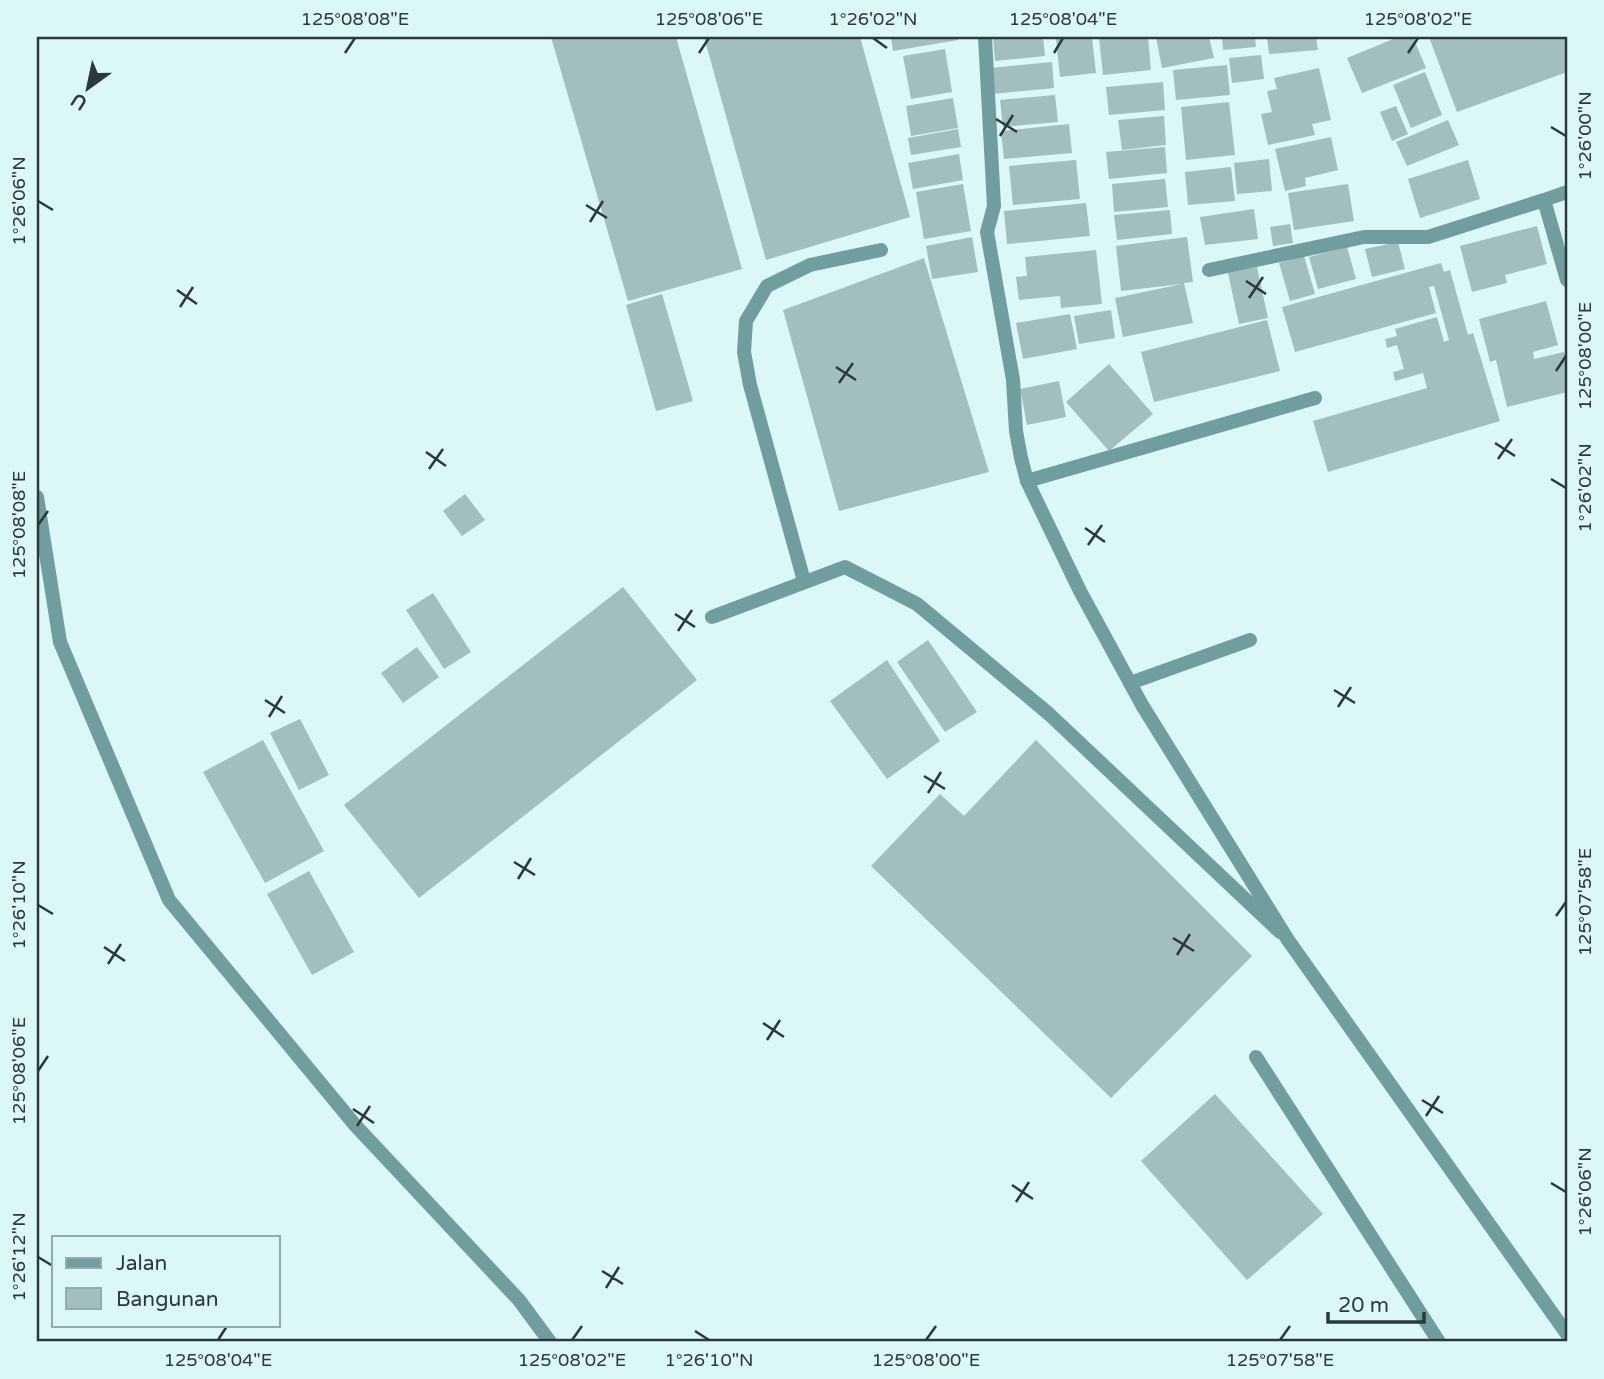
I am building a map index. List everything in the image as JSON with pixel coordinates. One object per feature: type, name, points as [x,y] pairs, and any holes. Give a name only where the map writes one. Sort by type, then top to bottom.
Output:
[{"type":"street","points":[[985,37],[994,206],[986,232],[1013,380],[1016,431],[1027,481],[1080,591],[1130,683],[1288,940],[1567,1334]]},
{"type":"street","points":[[1209,270],[1364,237],[1428,237],[1567,192]]},
{"type":"street","points":[[1544,200],[1567,280]]},
{"type":"street","points":[[804,581],[750,385],[744,352],[746,321],[767,286],[810,265],[881,250]]},
{"type":"street","points":[[1027,481],[1315,398]]},
{"type":"street","points":[[37,497],[60,642],[169,900],[355,1125],[519,1300],[550,1342]]},
{"type":"street","points":[[712,617],[845,567],[917,604],[1049,714],[1288,940]]},
{"type":"street","points":[[1130,683],[1250,639]]},
{"type":"street","points":[[1256,1057],[1439,1342]]},
{"type":"building","points":[[551,37],[676,37],[742,269],[628,301]]},
{"type":"building","points":[[704,37],[860,37],[910,217],[766,260]]},
{"type":"building","points":[[891,37],[958,37],[958,40],[893,51]]},
{"type":"building","points":[[993,37],[1043,37],[1045,56],[995,61]]},
{"type":"building","points":[[1092,37],[1096,73],[1060,77],[1056,39]]},
{"type":"building","points":[[1148,37],[1151,70],[1103,75],[1099,38]]},
{"type":"building","points":[[1156,37],[1209,37],[1214,58],[1162,68]]},
{"type":"building","points":[[1222,37],[1255,37],[1256,47],[1223,50]]},
{"type":"building","points":[[1267,37],[1316,37],[1318,50],[1269,54]]},
{"type":"building","points":[[1398,37],[1413,37],[1426,68],[1362,93],[1347,58]]},
{"type":"building","points":[[1429,37],[1567,37],[1567,72],[1457,112]]},
{"type":"building","points":[[945,49],[952,92],[911,99],[903,56]]},
{"type":"building","points":[[1261,55],[1264,79],[1232,83],[1229,58]]},
{"type":"building","points":[[1052,62],[1054,88],[992,94],[990,68]]},
{"type":"building","points":[[1227,65],[1230,95],[1176,100],[1173,70]]},
{"type":"building","points":[[1319,68],[1331,120],[1312,124],[1315,135],[1268,145],[1261,114],[1272,112],[1267,91],[1277,89],[1274,78]]},
{"type":"building","points":[[1425,72],[1442,115],[1411,128],[1393,85]]},
{"type":"building","points":[[1163,82],[1165,110],[1109,115],[1106,87]]},
{"type":"building","points":[[1055,95],[1058,122],[1003,127],[1000,100]]},
{"type":"building","points":[[953,98],[958,128],[911,136],[906,106]]},
{"type":"building","points":[[1229,102],[1235,155],[1186,160],[1181,107]]},
{"type":"building","points":[[1396,106],[1408,134],[1392,141],[1380,112]]},
{"type":"building","points":[[1164,116],[1166,145],[1122,150],[1118,120]]},
{"type":"building","points":[[1448,120],[1459,145],[1407,166],[1396,142]]},
{"type":"building","points":[[1069,124],[1072,153],[1004,159],[1001,131]]},
{"type":"building","points":[[958,129],[961,147],[911,155],[908,138]]},
{"type":"building","points":[[1331,137],[1338,170],[1305,178],[1306,186],[1285,191],[1275,149]]},
{"type":"building","points":[[1165,147],[1167,173],[1109,179],[1106,152]]},
{"type":"building","points":[[959,154],[963,180],[913,189],[908,163]]},
{"type":"building","points":[[1269,159],[1272,191],[1237,194],[1234,163]]},
{"type":"building","points":[[1076,160],[1080,199],[1013,205],[1009,166]]},
{"type":"building","points":[[1468,160],[1480,199],[1420,218],[1408,179]]},
{"type":"building","points":[[1231,167],[1235,201],[1188,205],[1185,172]]},
{"type":"building","points":[[1165,179],[1168,207],[1114,212],[1112,184]]},
{"type":"building","points":[[963,184],[971,231],[924,239],[916,192]]},
{"type":"building","points":[[1348,184],[1354,221],[1294,230],[1288,193]]},
{"type":"building","points":[[1086,203],[1090,236],[1007,244],[1004,211]]},
{"type":"building","points":[[1254,209],[1258,239],[1205,245],[1200,217]]},
{"type":"building","points":[[1170,210],[1172,234],[1117,240],[1114,215]]},
{"type":"building","points":[[1290,224],[1293,243],[1273,246],[1270,227]]},
{"type":"building","points":[[1537,226],[1547,264],[1505,275],[1507,283],[1472,292],[1460,246]]},
{"type":"building","points":[[972,237],[978,272],[932,279],[926,246]]},
{"type":"building","points":[[1187,237],[1193,282],[1184,283],[1193,323],[1123,337],[1115,298],[1182,284],[1121,291],[1116,246]]},
{"type":"building","points":[[1398,242],[1405,269],[1372,277],[1365,249]]},
{"type":"building","points":[[1347,247],[1356,279],[1318,289],[1309,257]]},
{"type":"building","points":[[1096,250],[1102,304],[1061,308],[1060,296],[1019,300],[1016,277],[1027,276],[1025,257]]},
{"type":"building","points":[[1304,256],[1315,294],[1290,301],[1279,263]]},
{"type":"building","points":[[924,258],[989,472],[839,511],[783,310]]},
{"type":"building","points":[[1441,263],[1444,272],[1450,270],[1468,335],[1473,333],[1500,421],[1328,472],[1313,421],[1427,388],[1423,373],[1395,381],[1393,372],[1404,369],[1397,345],[1387,348],[1385,339],[1397,336],[1395,329],[1437,317],[1444,342],[1449,340],[1434,286],[1429,287],[1436,313],[1295,352],[1282,307]]},
{"type":"building","points":[[1257,267],[1268,318],[1239,324],[1228,273]]},
{"type":"building","points":[[662,294],[693,401],[656,411],[626,305]]},
{"type":"building","points":[[1546,301],[1558,345],[1533,352],[1534,359],[1564,352],[1567,392],[1507,407],[1496,360],[1490,362],[1479,319]]},
{"type":"building","points":[[1111,310],[1115,338],[1079,344],[1074,316]]},
{"type":"building","points":[[1070,314],[1077,349],[1023,359],[1016,323]]},
{"type":"building","points":[[1267,320],[1280,371],[1154,402],[1141,352]]},
{"type":"building","points":[[1109,364],[1153,414],[1109,451],[1066,402]]},
{"type":"building","points":[[1059,381],[1066,417],[1027,425],[1020,389]]},
{"type":"building","points":[[465,494],[485,520],[462,536],[443,511]]},
{"type":"building","points":[[623,587],[697,680],[419,898],[344,805]]},
{"type":"building","points":[[433,593],[471,652],[444,669],[406,610]]},
{"type":"building","points":[[928,640],[977,712],[945,732],[897,662]]},
{"type":"building","points":[[417,647],[439,677],[403,703],[381,673]]},
{"type":"building","points":[[887,660],[940,741],[887,779],[830,701]]},
{"type":"building","points":[[300,719],[329,775],[299,790],[270,733]]},
{"type":"building","points":[[263,740],[324,851],[265,883],[203,772]]},
{"type":"building","points":[[1036,740],[1252,956],[1111,1098],[871,866],[940,794],[964,816]]},
{"type":"building","points":[[309,871],[354,952],[312,975],[267,894]]},
{"type":"building","points":[[1215,1094],[1323,1214],[1247,1280],[1141,1161]]}]
